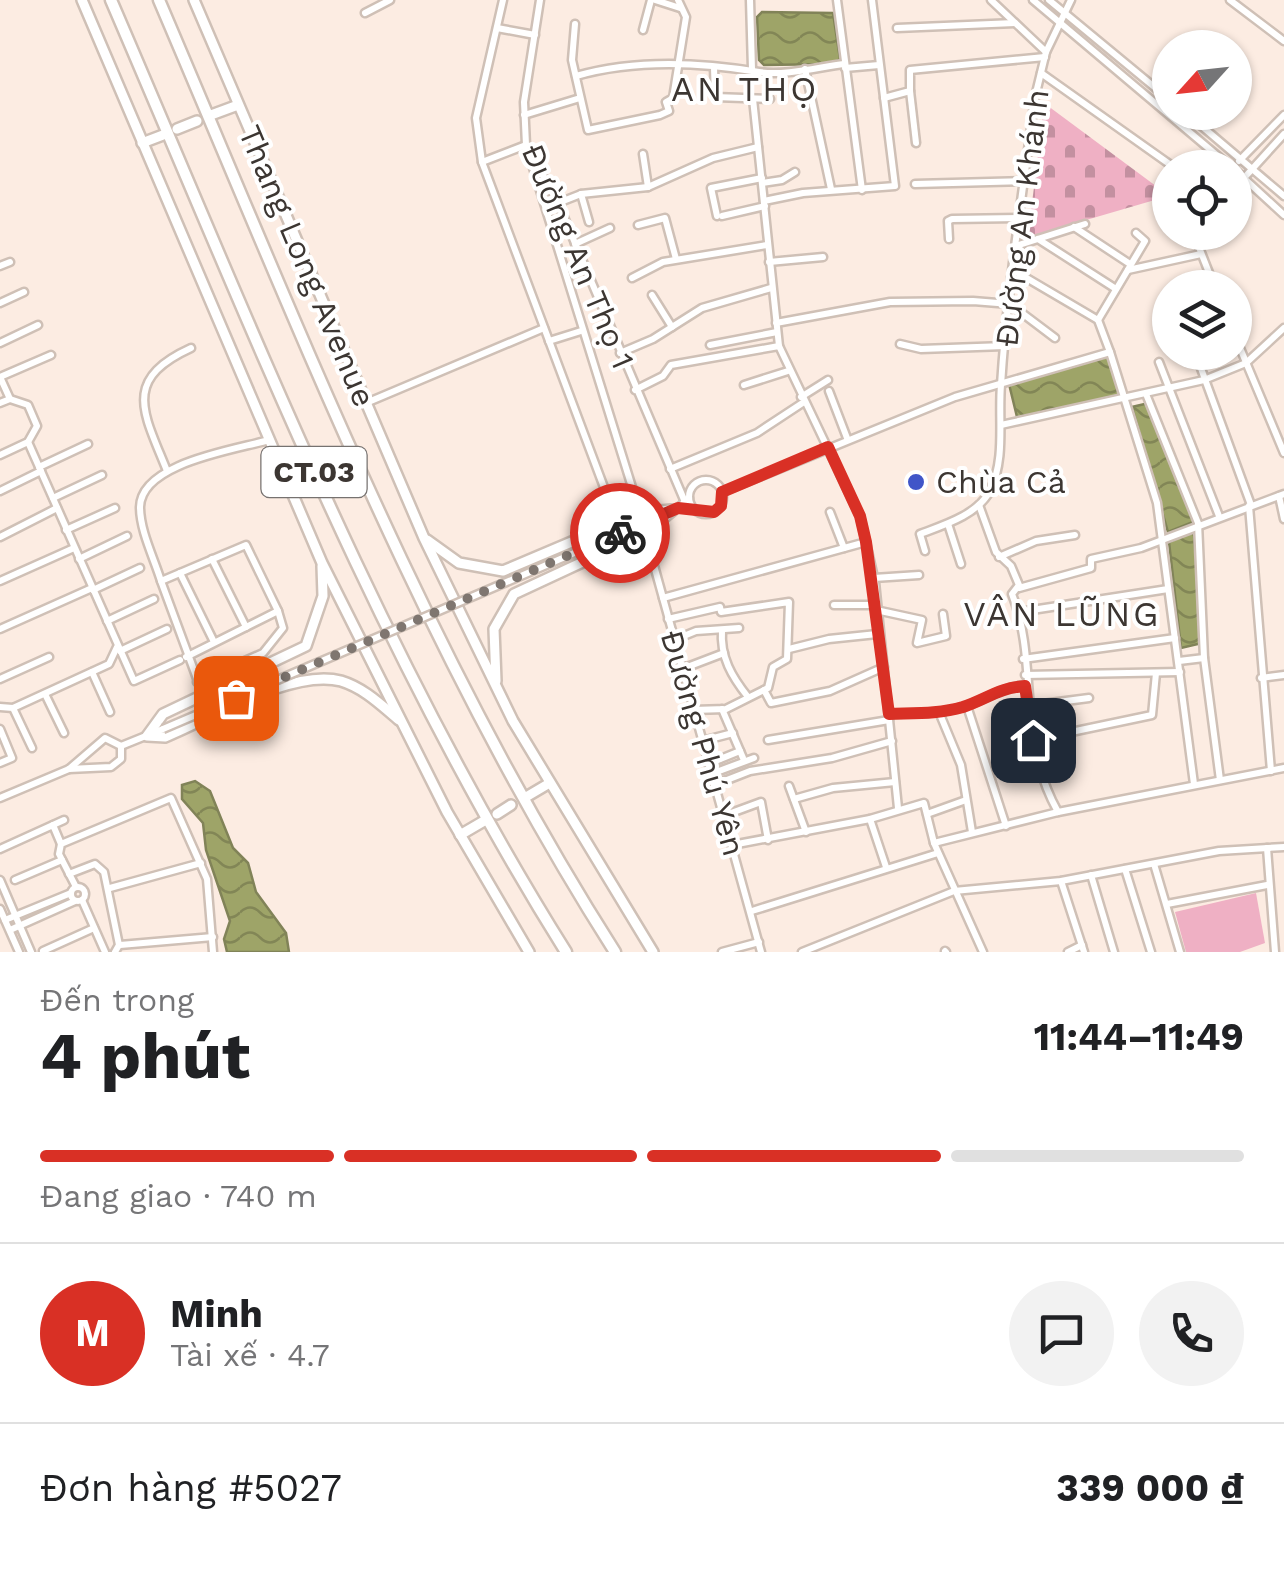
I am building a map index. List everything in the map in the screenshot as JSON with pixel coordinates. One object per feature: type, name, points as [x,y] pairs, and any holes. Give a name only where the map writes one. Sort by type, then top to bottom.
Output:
[{"type":"highway","name":"CT.03","points":[[111,0],[354,564],[447,750],[562,947]]},
{"type":"highway","name":"CT.03","points":[[159,0],[393,545],[484,728],[615,952]]},
{"type":"main road","points":[[82,0],[322,563],[460,835],[529,952]]},
{"type":"main road","name":"Thang Long Avenue","points":[[194,0],[424,538],[548,784],[653,952]]},
{"type":"main road","points":[[211,115],[238,104]]},
{"type":"main road","points":[[177,129],[198,121]]},
{"type":"main road","points":[[142,143],[163,135]]},
{"type":"main road","points":[[424,538],[458,563],[503,571],[640,513],[682,504]]},
{"type":"main road","points":[[498,689],[494,629],[514,594],[645,533],[682,504]]},
{"type":"main road","points":[[148,736],[163,714],[200,687],[306,646],[323,596],[322,563]]},
{"type":"main road","points":[[148,736],[165,736],[296,681],[321,678],[358,688],[404,725]]},
{"type":"main road","points":[[526,797],[548,784]]},
{"type":"main road","points":[[497,814],[511,805]]},
{"type":"main road","points":[[460,835],[484,821]]},
{"type":"street","points":[[365,12],[390,0]]},
{"type":"street","points":[[503,0],[476,118],[482,162],[617,522]]},
{"type":"street","name":"Đường An Thọ 1","points":[[540,0],[524,115],[526,146],[576,244],[682,504],[693,508]]},
{"type":"street","points":[[576,24],[572,38],[576,76],[588,130],[669,111],[666,102],[673,98],[686,17],[680,4],[653,0],[643,30]]},
{"type":"street","points":[[750,0],[752,69]]},
{"type":"street","points":[[837,0],[862,190]]},
{"type":"street","points":[[795,172],[782,180],[711,188],[719,216],[832,190],[895,186],[872,0]]},
{"type":"street","points":[[991,0],[1046,55]]},
{"type":"street","points":[[1033,0],[1211,150]]},
{"type":"street","points":[[1049,0],[1152,85]]},
{"type":"street","name":"Đường An Khánh","points":[[722,492],[846,438],[1001,383],[1024,180],[1041,72],[1071,0]]},
{"type":"street","points":[[1230,0],[1284,40]]},
{"type":"street","points":[[897,28],[1015,23]]},
{"type":"street","points":[[497,28],[535,35]]},
{"type":"street","points":[[916,143],[910,70],[1046,55]]},
{"type":"street","points":[[576,76],[616,64],[646,62],[752,69],[879,65]]},
{"type":"street","points":[[714,68],[715,97],[770,99]]},
{"type":"street","points":[[805,69],[832,190]]},
{"type":"street","points":[[1041,72],[1152,152]]},
{"type":"street","points":[[884,98],[910,91]]},
{"type":"street","points":[[524,115],[580,98]]},
{"type":"street","points":[[753,100],[779,346],[860,516],[874,578],[898,808]]},
{"type":"street","points":[[1250,150],[1284,115]]},
{"type":"street","points":[[1206,130],[1230,150]]},
{"type":"street","points":[[1284,134],[1252,168],[1284,196]]},
{"type":"street","points":[[482,162],[526,146],[640,513]]},
{"type":"street","points":[[558,203],[581,194],[648,187],[712,158],[758,146]]},
{"type":"street","points":[[643,154],[648,187]]},
{"type":"street","points":[[915,184],[1024,180]]},
{"type":"street","points":[[1252,185],[1284,215]]},
{"type":"street","points":[[581,194],[590,222]]},
{"type":"street","points":[[638,225],[665,218],[676,258]]},
{"type":"street","points":[[949,239],[948,221],[952,219],[1020,218]]},
{"type":"street","points":[[1016,246],[1085,224]]},
{"type":"street","points":[[1074,227],[1128,267],[1201,254]]},
{"type":"street","points":[[576,244],[610,228]]},
{"type":"street","points":[[1098,320],[1145,241],[1136,233]]},
{"type":"street","points":[[1038,239],[1116,289]]},
{"type":"street","points":[[632,278],[676,258],[712,257],[767,245]]},
{"type":"street","points":[[1200,250],[1208,270]]},
{"type":"street","points":[[769,262],[823,257]]},
{"type":"street","points":[[0,266],[10,262]]},
{"type":"street","points":[[1013,270],[1098,320],[1110,352],[1157,503],[1194,784]]},
{"type":"street","points":[[620,353],[702,308],[770,288]]},
{"type":"street","points":[[0,304],[24,292]]},
{"type":"street","points":[[652,296],[672,327]]},
{"type":"street","points":[[710,346],[890,302],[1010,304],[1055,338]]},
{"type":"street","points":[[0,343],[38,325]]},
{"type":"street","points":[[365,403],[544,328]]},
{"type":"street","points":[[1252,358],[1284,328]]},
{"type":"street","points":[[549,341],[581,331]]},
{"type":"street","points":[[900,344],[921,348],[1005,346]]},
{"type":"street","points":[[636,390],[663,376],[671,365],[779,346]]},
{"type":"street","points":[[167,471],[144,410],[143,390],[151,372],[191,348]]},
{"type":"street","points":[[925,551],[920,534],[948,524],[979,505],[990,491],[998,460],[1001,383],[1110,352]]},
{"type":"street","points":[[10,399],[0,377],[51,355]]},
{"type":"street","points":[[1161,370],[1219,516]]},
{"type":"street","points":[[1200,370],[1250,506],[1271,771]]},
{"type":"street","points":[[1001,425],[1167,389],[1230,370]]},
{"type":"street","points":[[1249,370],[1284,453]]},
{"type":"street","points":[[744,385],[788,371]]},
{"type":"street","points":[[670,469],[756,434],[828,380]]},
{"type":"street","points":[[829,392],[846,438]]},
{"type":"street","points":[[1146,394],[1194,526],[1204,658],[1220,780]]},
{"type":"street","points":[[0,404],[10,399],[28,405],[36,418],[35,433],[28,442],[0,455]]},
{"type":"street","points":[[161,581],[246,545],[283,628],[273,645],[200,687],[183,658],[161,581],[140,507],[146,484],[167,471],[269,440]]},
{"type":"street","points":[[28,442],[134,682],[278,611]]},
{"type":"street","points":[[0,491],[88,444]]},
{"type":"street","points":[[52,498],[102,476]]},
{"type":"street","points":[[122,746],[682,504],[694,485],[703,481],[712,482],[722,492],[721,506],[714,512],[702,514],[682,504]]},
{"type":"street","points":[[1058,812],[1039,770],[1026,706],[1019,612],[1012,592],[1091,568],[1090,559],[1159,541],[1281,495],[1284,520]]},
{"type":"street","points":[[979,505],[999,557],[1011,566],[1019,588]]},
{"type":"street","points":[[0,538],[57,508]]},
{"type":"street","points":[[66,530],[115,508]]},
{"type":"street","points":[[830,512],[844,548]]},
{"type":"street","points":[[948,524],[961,564]]},
{"type":"street","name":"Đường Phú Yên","points":[[645,533],[761,952]]},
{"type":"street","points":[[79,559],[128,536]]},
{"type":"street","points":[[999,557],[1036,541],[1075,536]]},
{"type":"street","points":[[662,598],[866,542]]},
{"type":"street","points":[[0,581],[74,548]]},
{"type":"street","points":[[212,559],[246,627]]},
{"type":"street","points":[[0,630],[140,568]]},
{"type":"street","points":[[180,574],[214,642]]},
{"type":"street","points":[[874,578],[919,575]]},
{"type":"street","points":[[1019,612],[1168,589]]},
{"type":"street","points":[[107,621],[154,599]]},
{"type":"street","points":[[668,619],[708,607],[720,607],[722,612],[789,602],[789,649],[786,661],[773,667],[771,683],[722,709],[693,710]]},
{"type":"street","points":[[834,606],[876,607],[922,620],[917,643],[946,636],[943,614]]},
{"type":"street","points":[[674,640],[696,632],[740,628]]},
{"type":"street","points":[[0,707],[13,708],[92,672],[109,664],[119,648],[167,630]]},
{"type":"street","points":[[722,630],[728,669],[748,697]]},
{"type":"street","points":[[789,649],[877,634]]},
{"type":"street","points":[[1023,659],[1175,638]]},
{"type":"street","points":[[682,668],[724,653]]},
{"type":"street","points":[[0,679],[49,657]]},
{"type":"street","points":[[1179,661],[1204,658]]},
{"type":"street","points":[[764,690],[772,704],[830,690],[884,667]]},
{"type":"street","points":[[92,672],[110,712]]},
{"type":"street","points":[[1033,740],[1152,716],[1156,672]]},
{"type":"street","points":[[1024,674],[1180,672]]},
{"type":"street","points":[[1261,678],[1284,675]]},
{"type":"street","points":[[768,740],[889,717],[940,712],[967,706],[1000,688],[1025,686]]},
{"type":"street","points":[[45,693],[64,733]]},
{"type":"street","points":[[1026,706],[1089,698]]},
{"type":"street","points":[[967,706],[1006,826]]},
{"type":"street","points":[[13,708],[32,748]]},
{"type":"street","points":[[708,764],[742,754],[722,709]]},
{"type":"street","points":[[940,712],[960,765],[972,832]]},
{"type":"street","points":[[0,729],[12,758],[0,763]]},
{"type":"street","points":[[702,741],[732,733]]},
{"type":"street","points":[[0,798],[68,769],[94,746],[111,738],[122,746]]},
{"type":"street","points":[[714,784],[750,771],[832,758],[892,741]]},
{"type":"street","points":[[94,746],[94,759],[104,767]]},
{"type":"street","points":[[68,769],[117,764],[122,746]]},
{"type":"street","points":[[711,774],[754,758]]},
{"type":"street","points":[[934,843],[1058,812],[1284,768]]},
{"type":"street","points":[[794,799],[834,788],[896,782]]},
{"type":"street","points":[[789,786],[806,832]]},
{"type":"street","points":[[61,844],[168,797],[188,828],[201,863],[211,901],[213,952]]},
{"type":"street","points":[[927,814],[966,800]]},
{"type":"street","points":[[723,816],[762,802],[768,840]]},
{"type":"street","points":[[732,845],[870,819],[924,803],[934,843],[983,952]]},
{"type":"street","points":[[870,819],[886,867]]},
{"type":"street","points":[[0,849],[64,820]]},
{"type":"street","points":[[53,825],[76,895],[105,952]]},
{"type":"street","points":[[802,952],[954,891],[1061,881],[1218,851],[1284,847]]},
{"type":"street","points":[[1266,848],[1274,952]]},
{"type":"street","points":[[752,911],[938,853]]},
{"type":"street","points":[[15,880],[62,860]]},
{"type":"street","points":[[110,888],[201,863]]},
{"type":"street","points":[[1154,864],[1180,952]]},
{"type":"street","points":[[69,874],[98,865],[110,888],[117,949],[213,937]]},
{"type":"street","points":[[1126,869],[1151,952]]},
{"type":"street","points":[[1091,876],[1114,952]]},
{"type":"street","points":[[0,880],[31,952]]},
{"type":"street","points":[[1061,881],[1083,949],[1068,952]]},
{"type":"street","points":[[1166,904],[1267,885]]},
{"type":"street","points":[[5,920],[76,895]]},
{"type":"street","points":[[10,930],[76,895]]},
{"type":"street","points":[[0,908],[19,952]]},
{"type":"street","points":[[44,951],[94,928]]},
{"type":"street","points":[[722,952],[759,942]]},
{"type":"green space","points":[[1044,103],[1152,183],[1152,201],[1028,237]]},
{"type":"green space","points":[[1256,893],[1265,943],[1240,952],[1186,952],[1175,912]]},
{"type":"water","points":[[762,12],[833,13],[840,59],[833,64],[764,65],[759,60],[757,17]]},
{"type":"water","points":[[1110,356],[1122,394],[1118,399],[1018,421],[1009,384]]},
{"type":"water","points":[[1149,403],[1192,514],[1193,522],[1168,532],[1132,407]]},
{"type":"water","points":[[1190,532],[1194,535],[1202,643],[1181,648],[1169,542]]},
{"type":"water","points":[[195,781],[210,791],[233,848],[248,863],[256,892],[286,933],[289,952],[227,952],[224,939],[230,921],[206,850],[203,823],[182,799],[182,785]]},
{"type":"way so far","points":[[236,698],[620,533]]},
{"type":"place","name":"Chùa Cả","points":[[916,482]]},
{"type":"district","name":"AN THỌ","points":[[745,89]]},
{"type":"district","name":"VÂN LŨNG","points":[[1062,614]]},
{"type":"route","points":[[620,533],[678,508],[693,508],[702,514],[714,512],[721,506],[722,492],[828,447],[860,516],[866,542],[875,582],[877,634],[889,714],[940,712],[967,706],[1000,688],[1025,686],[1033,740]]}]
